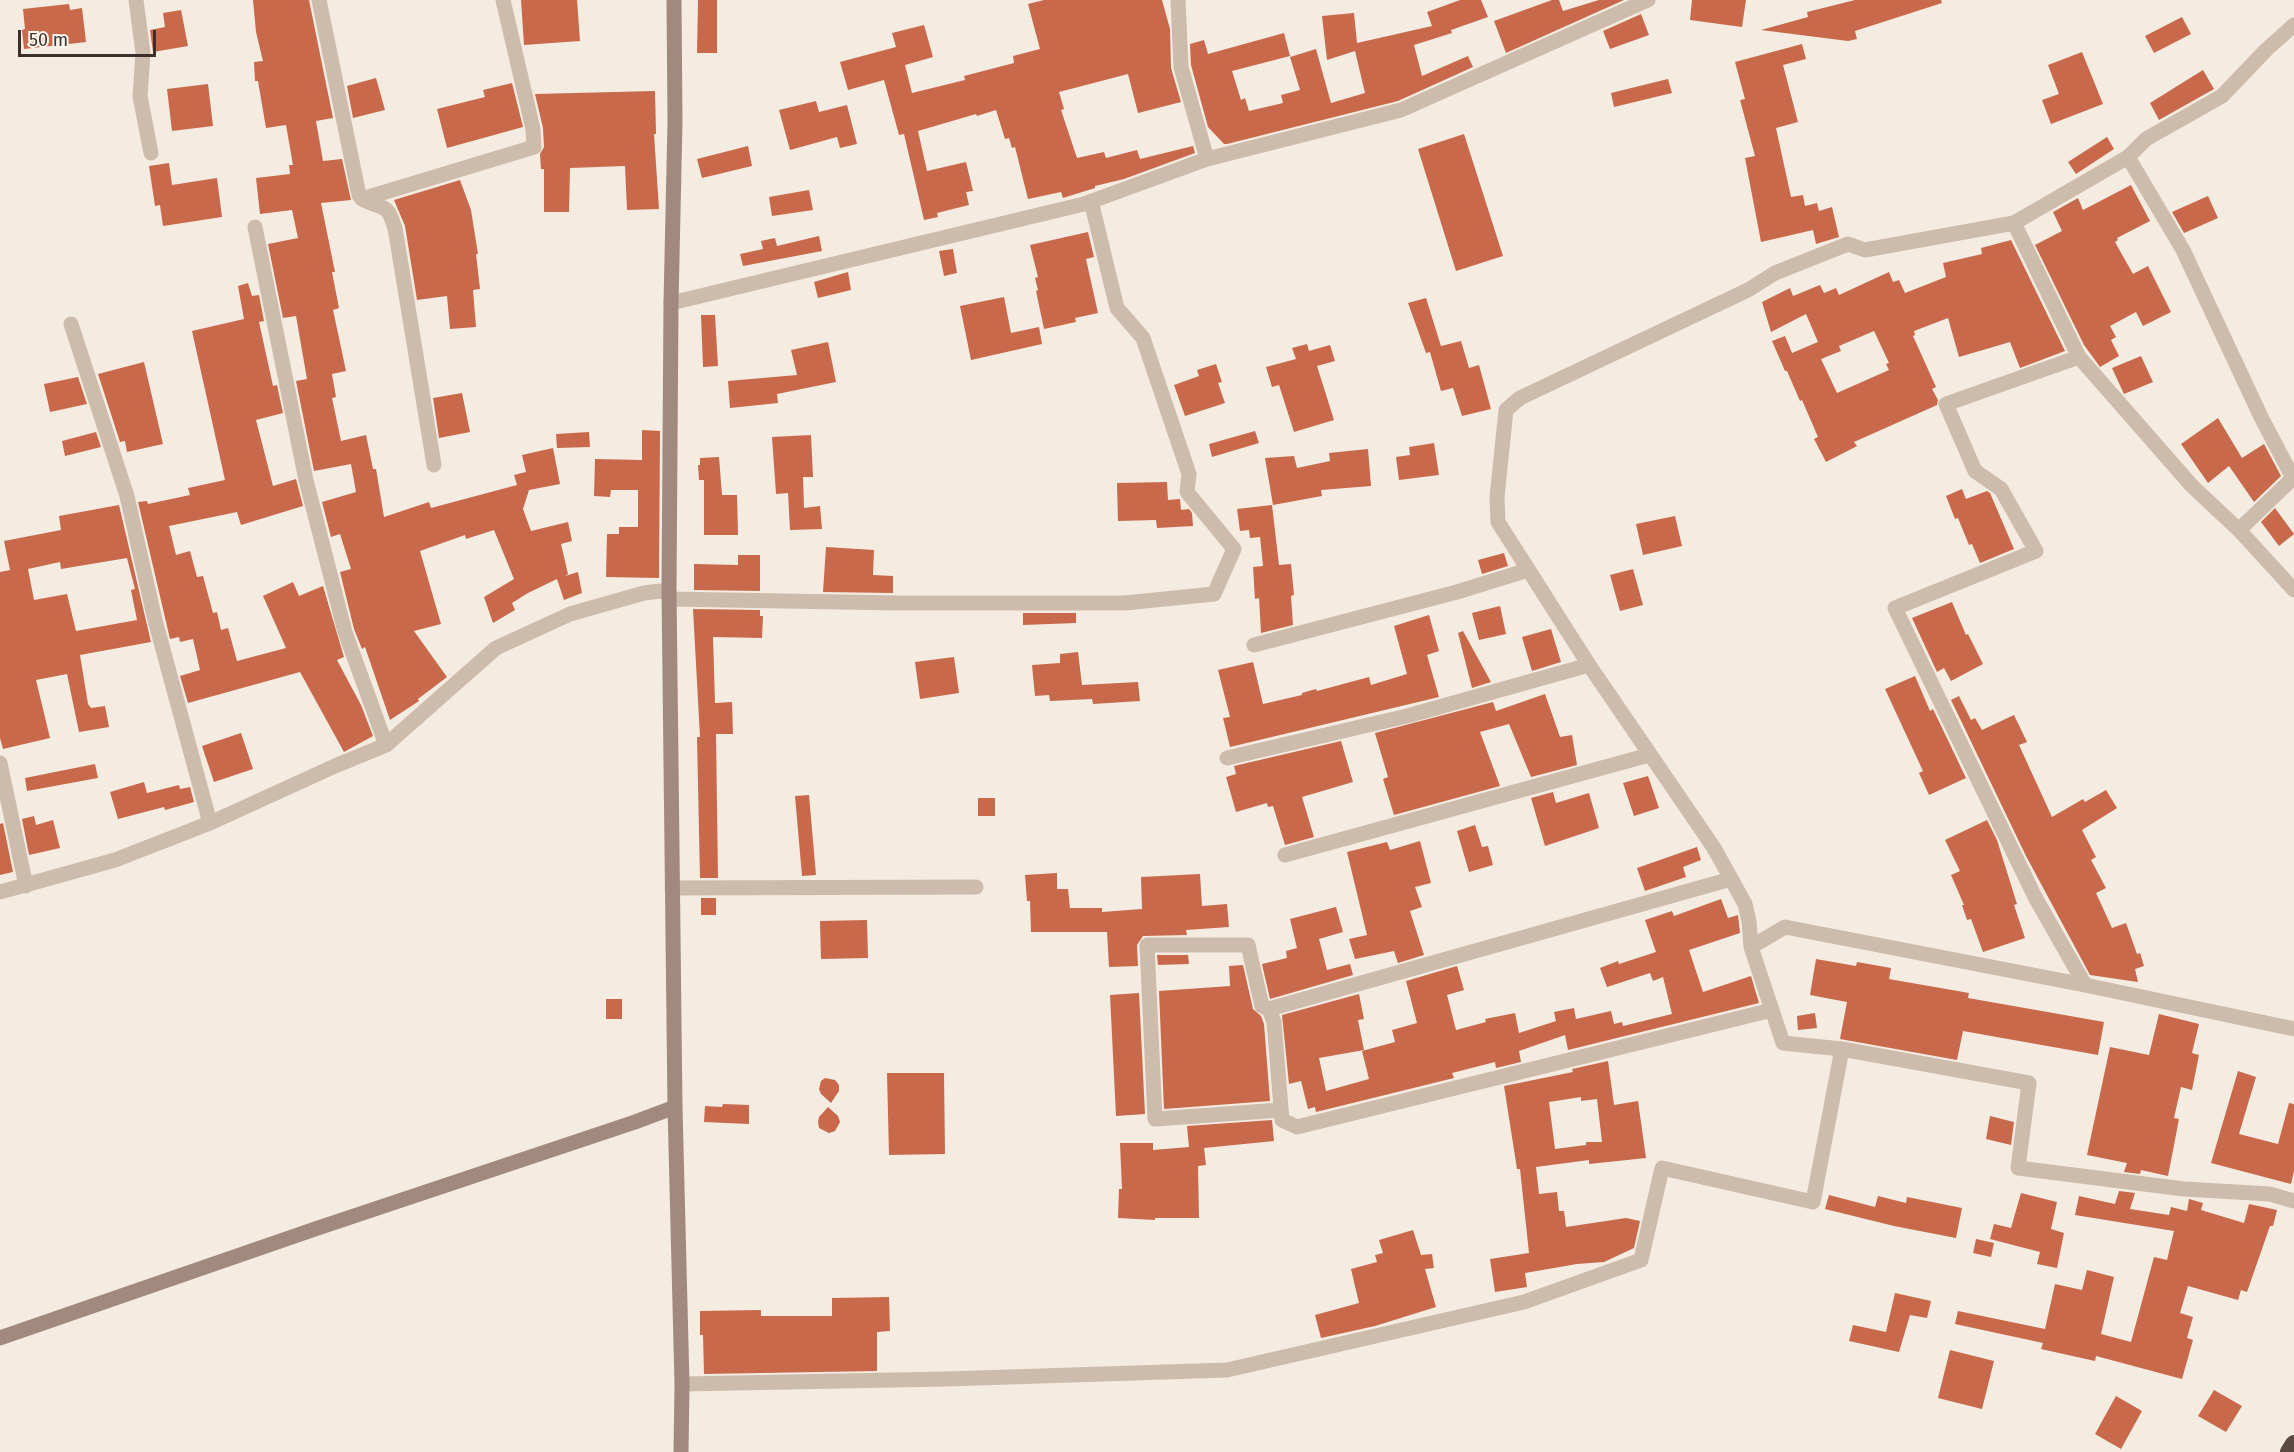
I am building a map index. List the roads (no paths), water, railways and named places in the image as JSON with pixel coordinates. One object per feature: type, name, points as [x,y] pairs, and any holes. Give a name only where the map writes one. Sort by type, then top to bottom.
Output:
[{"type":"highway","points":[[2289,1452],[2294,1444]]},
{"type":"street","points":[[136,0],[143,53],[140,96],[150,153]]},
{"type":"street","points":[[319,0],[359,195],[362,199],[383,207],[390,214],[394,228],[434,465]]},
{"type":"street","points":[[362,199],[534,147],[533,129],[503,0]]},
{"type":"street","points":[[674,0],[675,122],[669,595],[675,1107],[682,1384],[681,1452]]},
{"type":"street","points":[[1178,0],[1181,67],[1207,159]]},
{"type":"street","points":[[671,303],[1091,201],[1207,159],[1401,110],[1648,0]]},
{"type":"street","points":[[2294,25],[2267,49],[2222,96],[2146,139],[2128,157],[2014,223],[1865,250],[1848,244],[1775,273],[1748,290],[1520,398],[1506,410],[1497,497],[1498,522],[1589,665],[1714,848],[1745,904],[1751,947],[1783,1043],[1842,1049],[2029,1083],[2018,1168],[2184,1189],[2270,1194],[2294,1201]]},
{"type":"street","points":[[2128,157],[2183,250],[2261,417],[2293,478],[2239,530]]},
{"type":"street","points":[[0,892],[115,860],[210,823],[386,745],[496,648],[570,614],[644,593],[899,603],[1125,603],[1214,594],[1234,549],[1187,492],[1189,474],[1143,338],[1117,308],[1091,201]]},
{"type":"street","points":[[2014,223],[2079,357],[2192,486],[2239,530],[2294,590]]},
{"type":"street","points":[[255,227],[309,491],[345,632],[386,745]]},
{"type":"street","points":[[71,324],[128,496],[155,620],[210,823]]},
{"type":"street","points":[[2079,357],[1946,404],[1975,471],[2001,489],[2036,551],[1895,608],[2035,897],[2085,985]]},
{"type":"street","points":[[1254,645],[1457,592],[1528,570]]},
{"type":"street","points":[[1227,758],[1407,716],[1589,665]]},
{"type":"street","points":[[1286,855],[1649,755]]},
{"type":"street","points":[[0,763],[26,886]]},
{"type":"street","points":[[1281,1110],[1155,1119],[1147,945],[1248,945],[1262,1006],[1269,1009],[1731,879]]},
{"type":"street","points":[[672,888],[976,887]]},
{"type":"street","points":[[1751,947],[1785,927],[2085,985],[2294,1029]]},
{"type":"street","points":[[1269,1009],[1274,1022],[1282,1120],[1298,1127],[1772,1010]]},
{"type":"street","points":[[682,1384],[947,1379],[1227,1370],[1524,1302],[1641,1260],[1662,1168],[1812,1202],[1842,1049]]},
{"type":"street","points":[[0,1338],[675,1107]]}]
